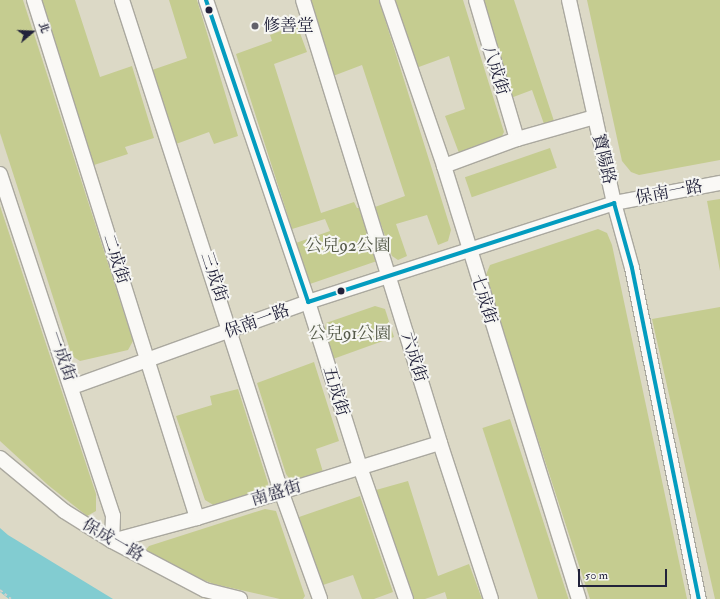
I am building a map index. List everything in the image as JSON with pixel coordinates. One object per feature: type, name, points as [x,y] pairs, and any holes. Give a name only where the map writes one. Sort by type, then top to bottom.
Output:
[{"type":"street","name":"二成街","points":[[34,0],[149,360],[197,518]]},
{"type":"street","name":"三成街","points":[[122,0],[231,330],[281,491],[320,599]]},
{"type":"street","name":"五成街","points":[[206,0],[308,302],[360,467],[406,599]]},
{"type":"street","name":"六成街","points":[[303,0],[440,443],[491,599]]},
{"type":"street","name":"七成街","points":[[387,0],[444,166],[578,599]]},
{"type":"street","name":"八成街","points":[[476,0],[518,139]]},
{"type":"street","name":"寶陽路","points":[[569,0],[614,203],[632,268],[699,599]]},
{"type":"street","points":[[444,166],[518,139],[595,117]]},
{"type":"street","name":"一成街","points":[[0,174],[72,386],[113,516],[112,541]]},
{"type":"street","name":"保南一路","points":[[72,386],[149,360],[308,302],[614,203],[720,183]]},
{"type":"street","name":"南盛街","points":[[112,541],[197,518],[440,443]]},
{"type":"street","name":"保成一路","points":[[0,458],[64,511],[112,541],[205,590],[240,599]]},
{"type":"path","points":[[0,590],[11,599]]},
{"type":"green space","points":[[0,0],[23,0],[133,341],[128,350],[80,361],[72,356],[0,133]]},
{"type":"green space","points":[[41,0],[75,0],[100,77],[132,66],[154,138],[125,147],[128,154],[94,165]]},
{"type":"green space","points":[[169,0],[197,0],[238,136],[214,144],[209,132],[176,144],[152,70],[187,58]]},
{"type":"green space","points":[[310,0],[379,0],[451,230],[448,241],[438,245],[427,215],[396,224],[407,256],[398,260],[392,256],[375,207],[405,196],[362,65],[333,76]]},
{"type":"green space","points":[[393,0],[463,0],[504,132],[501,138],[459,153],[445,116],[465,109],[449,56],[416,68]]},
{"type":"green space","points":[[477,0],[514,0],[554,121],[544,124],[532,90],[508,99]]},
{"type":"green space","points":[[587,0],[720,0],[720,160],[639,175],[631,172],[622,161]]},
{"type":"green space","name":"公兒92公園","points":[[297,25],[307,52],[274,64],[321,213],[354,202],[357,208],[359,208],[377,261],[307,285],[293,244],[330,231],[325,219],[292,229],[236,54],[272,41],[270,35]]},
{"type":"green space","points":[[550,148],[557,168],[472,197],[465,177]]},
{"type":"green space","points":[[720,199],[720,271],[707,201]]},
{"type":"green space","points":[[0,206],[96,494],[96,511],[87,516],[48,485],[0,441]]},
{"type":"green space","points":[[598,229],[607,233],[612,245],[687,599],[590,599],[485,277],[490,265]]},
{"type":"green space","name":"公兒91公園","points":[[375,306],[385,309],[394,337],[333,359],[325,329],[326,323]]},
{"type":"green space","points":[[720,307],[720,599],[715,599],[652,319]]},
{"type":"green space","points":[[314,362],[339,441],[316,449],[323,472],[292,482],[286,474],[257,383]]},
{"type":"green space","points":[[238,389],[268,483],[267,491],[215,506],[205,500],[176,416],[212,405],[210,396]]},
{"type":"green space","points":[[510,419],[568,599],[538,599],[482,428]]},
{"type":"green space","points":[[408,481],[438,576],[469,564],[482,599],[447,599],[445,592],[425,599],[411,599],[376,490]]},
{"type":"green space","points":[[360,496],[393,592],[374,599],[362,599],[353,575],[323,585],[299,517]]},
{"type":"green space","points":[[265,509],[276,511],[305,596],[303,599],[280,599],[214,584],[163,565],[145,551],[149,546]]},
{"type":"water","points":[[0,528],[8,535],[113,599],[9,599],[0,592]]},
{"type":"transit line","points":[[206,0],[308,302]]},
{"type":"transit line","points":[[614,203],[632,268],[699,599]]},
{"type":"transit line","points":[[308,302],[614,203]]},
{"type":"place","name":"修善堂","points":[[255,26]]}]
